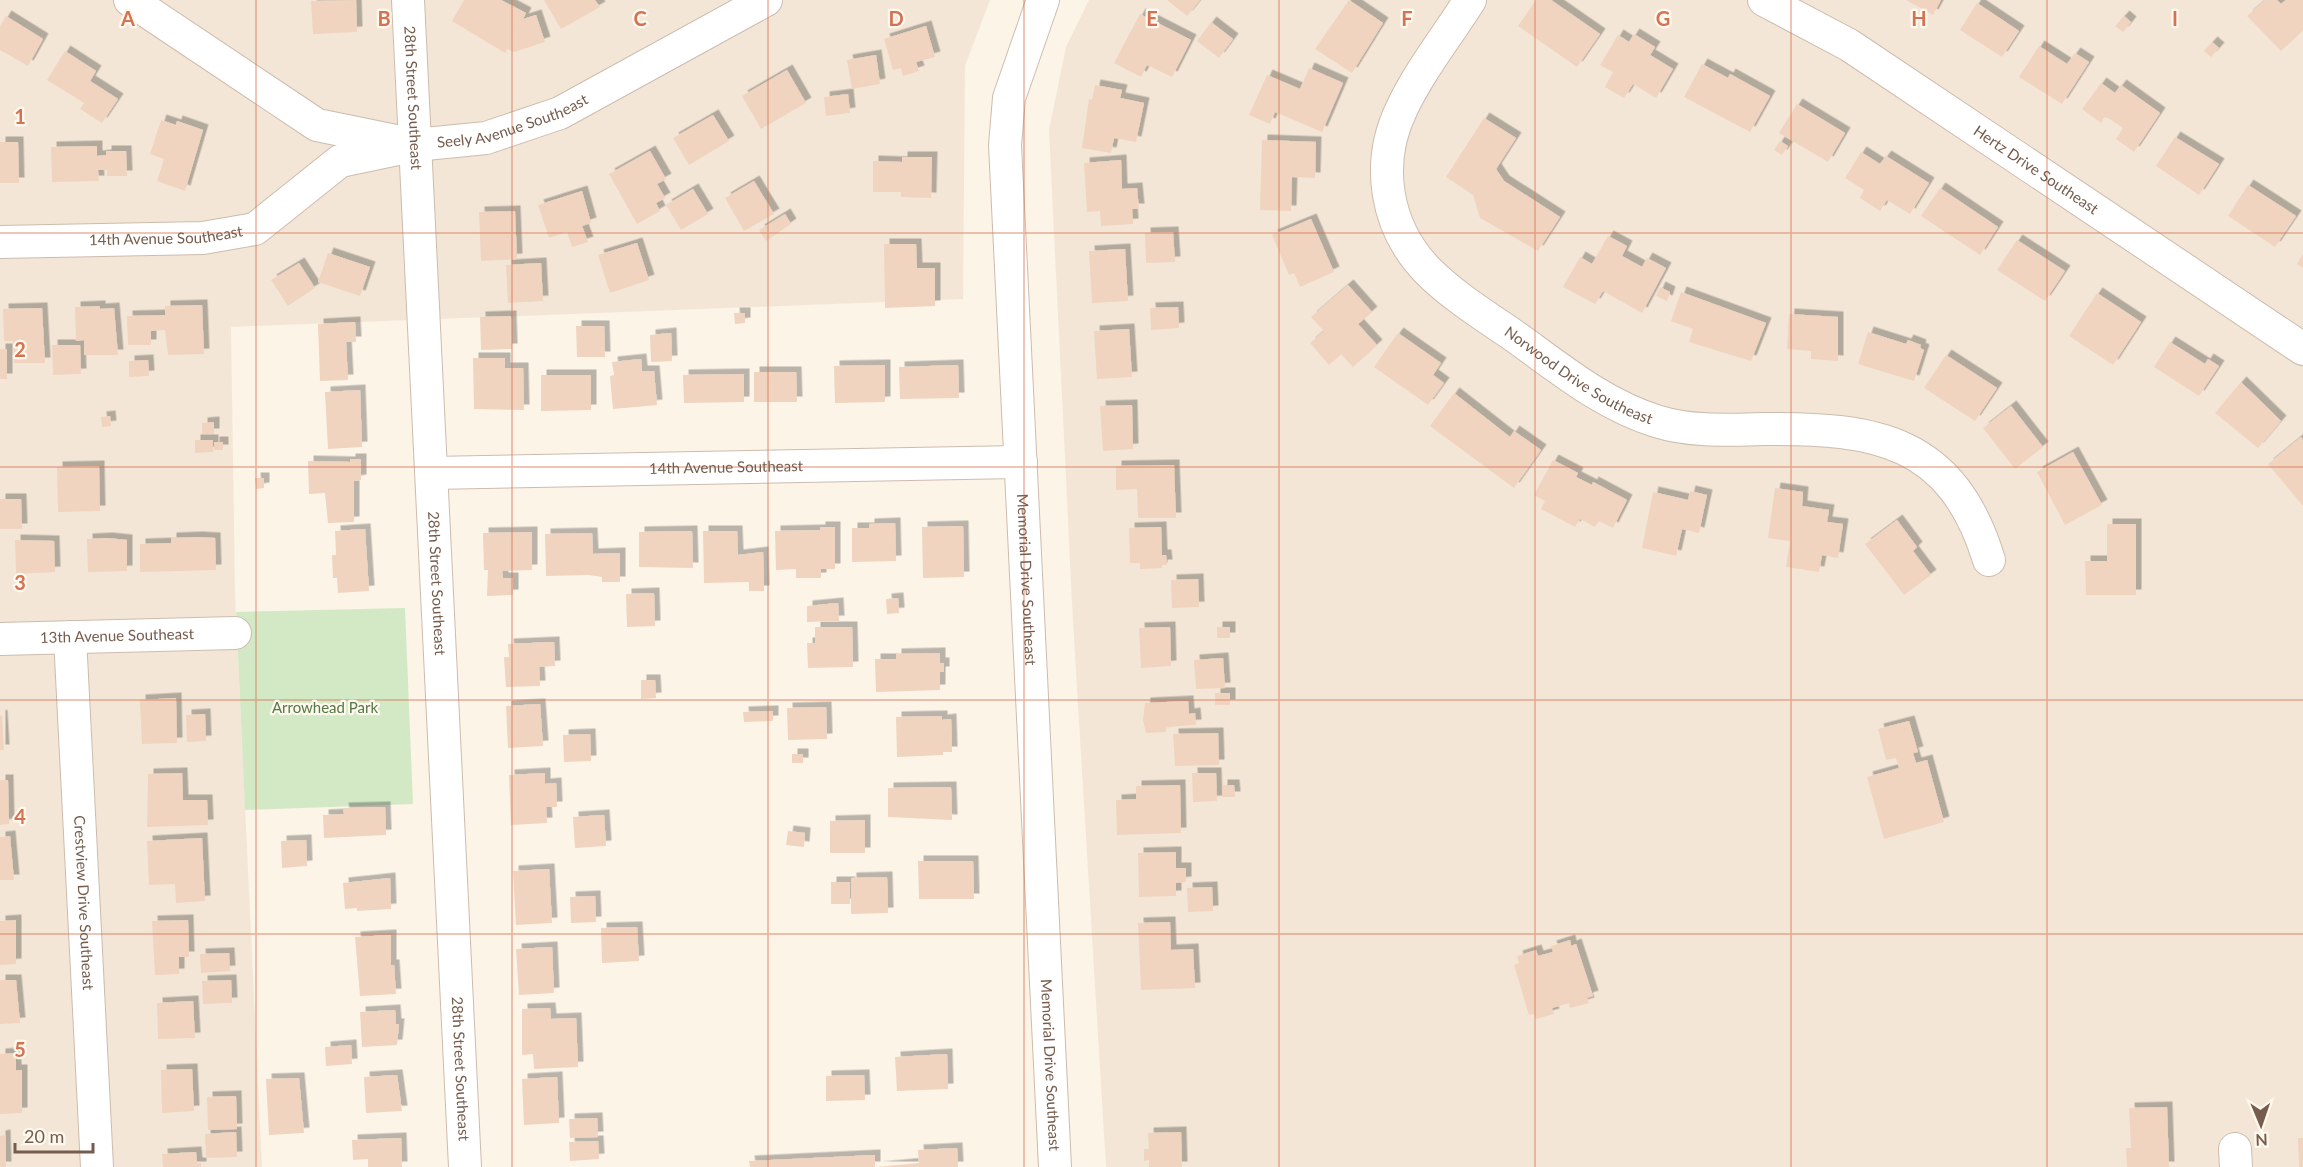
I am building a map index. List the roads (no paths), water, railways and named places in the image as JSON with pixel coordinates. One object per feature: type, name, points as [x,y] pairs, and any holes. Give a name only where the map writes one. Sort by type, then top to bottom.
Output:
[{"type":"street","name":"Seely Avenue Southeast","points":[[130,0],[317,125],[415,145],[486,138],[560,113],[766,0]]},
{"type":"street","name":"28th Street Southeast","points":[[408,0],[465,1167]]},
{"type":"street","name":"Memorial Drive Southeast","points":[[1043,0],[1010,98],[1005,145],[1055,1167]]},
{"type":"street","name":"Norwood Drive Southeast","points":[[1470,0],[1402,107],[1392,133],[1386,167],[1388,200],[1402,237],[1427,270],[1459,298],[1612,404],[1658,422],[1710,430],[1821,428],[1869,435],[1906,447],[1937,469],[1960,497],[1979,526],[1989,560]]},
{"type":"street","name":"Hertz Drive Southeast","points":[[1764,0],[1849,45],[2303,350]]},
{"type":"street","name":"14th Avenue Southeast","points":[[0,242],[203,238],[255,229],[340,161],[415,145]]},
{"type":"street","name":"14th Avenue Southeast","points":[[432,473],[1021,462]]},
{"type":"street","name":"13th Avenue Southeast","points":[[0,639],[235,633]]},
{"type":"street","name":"Crestview Drive Southeast","points":[[70,637],[97,1167]]},
{"type":"park label","name":"Arrowhead Park","points":[[325,708]]}]
